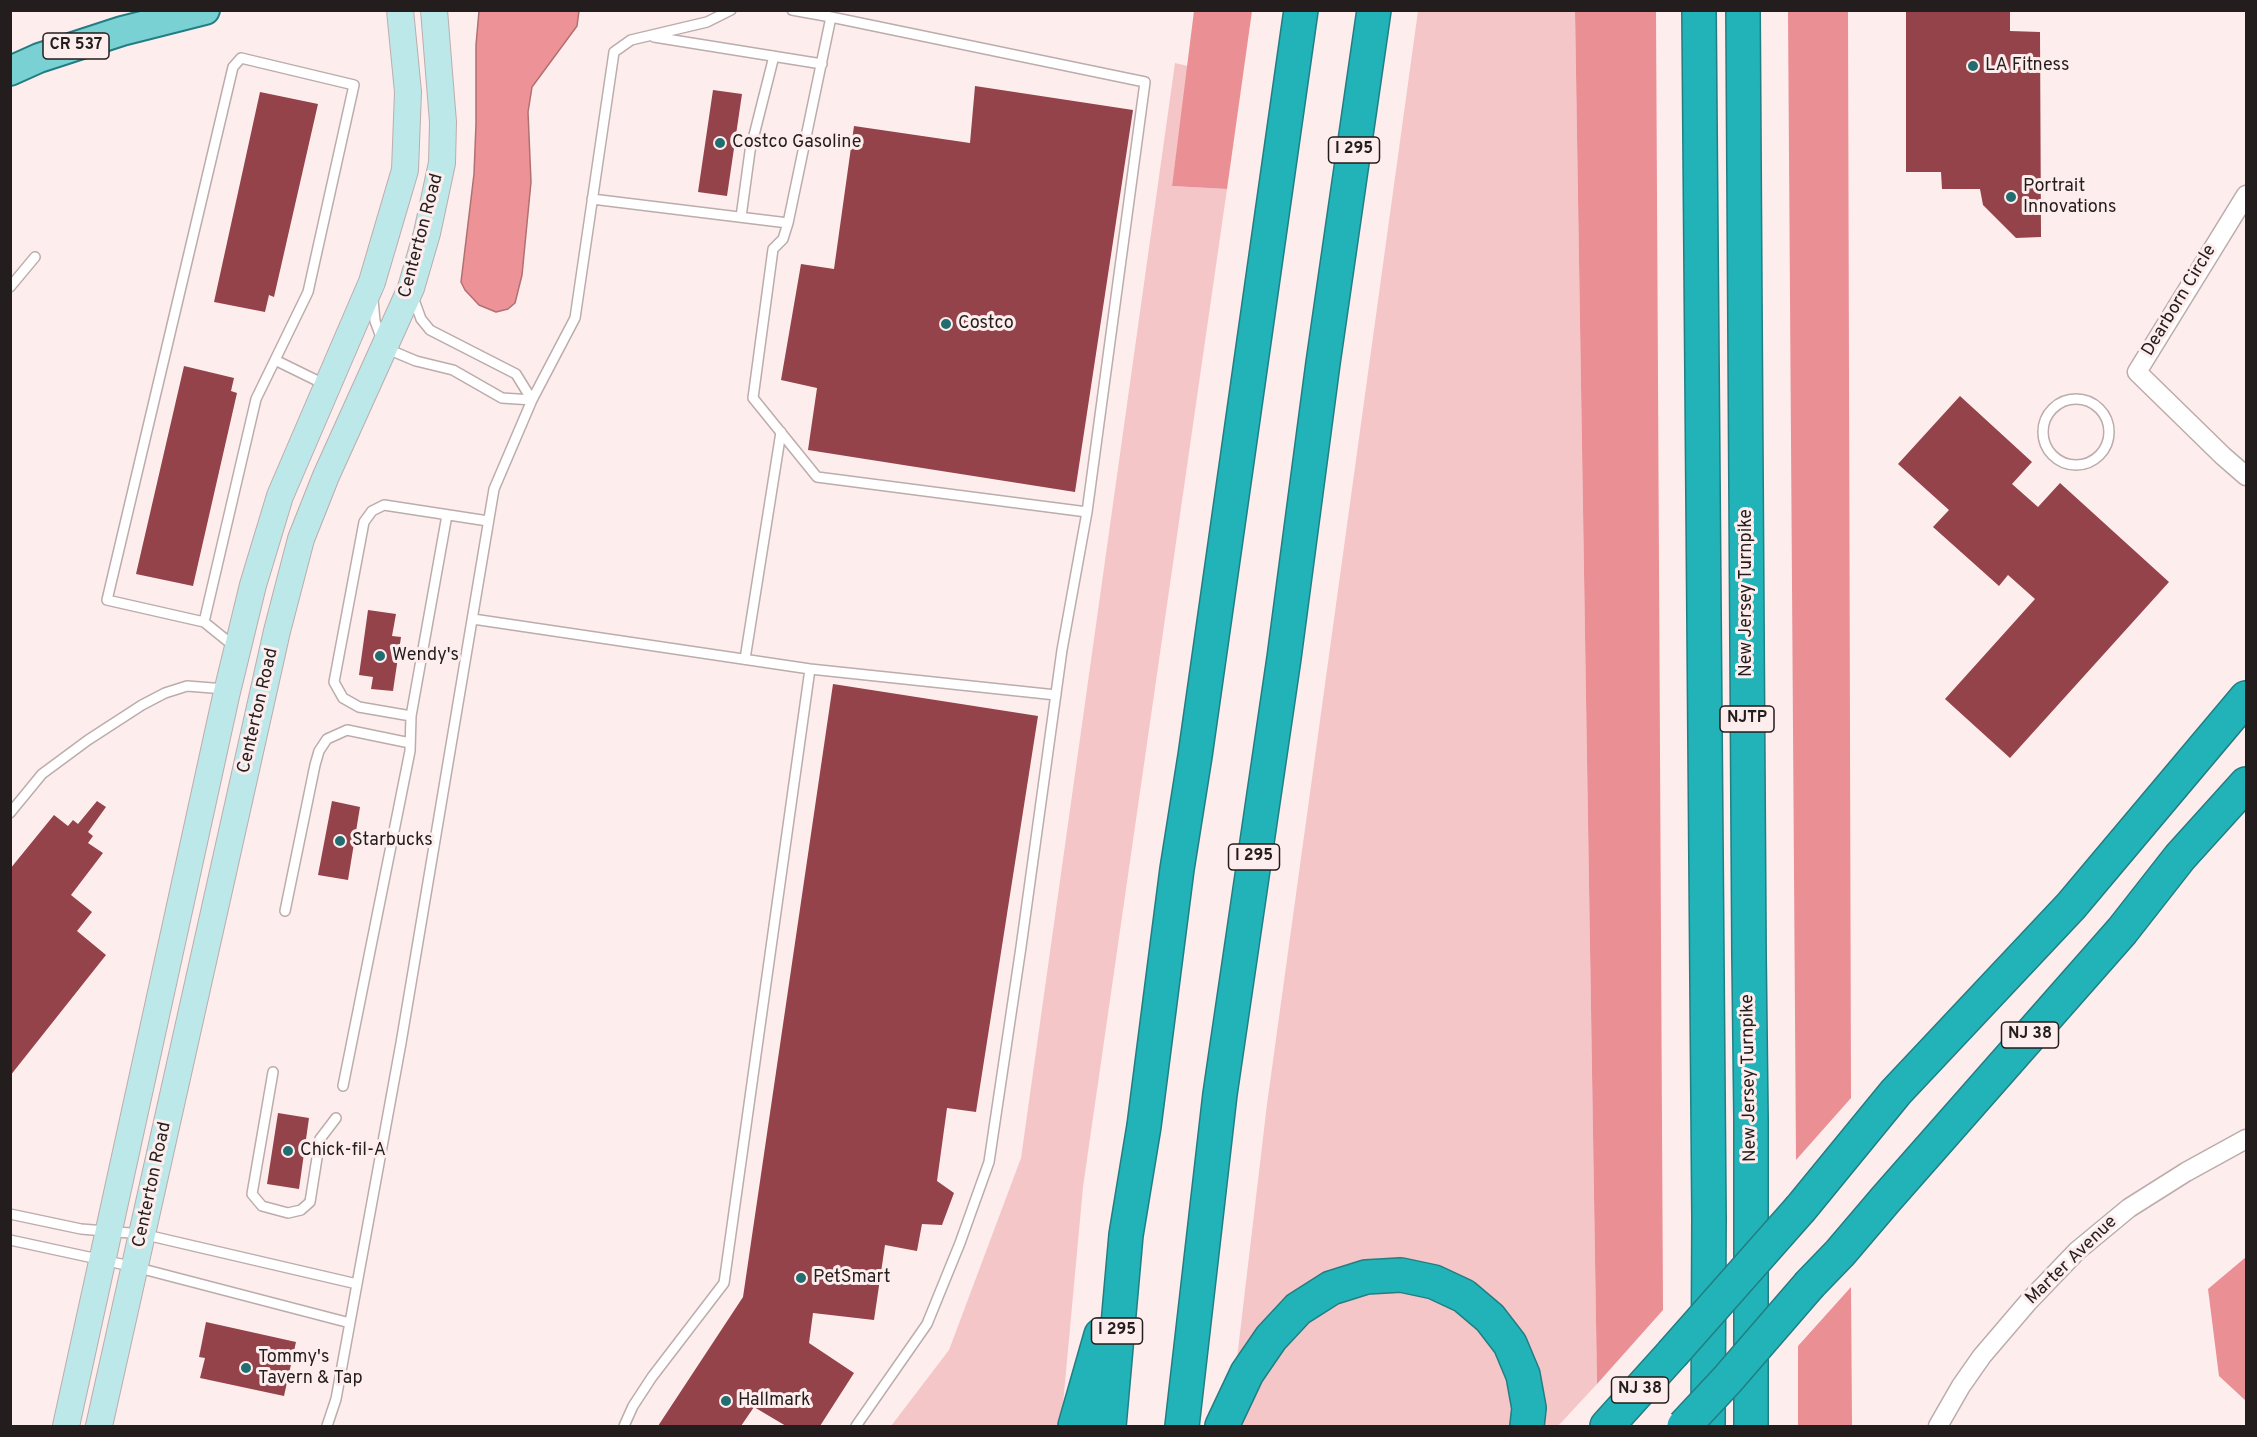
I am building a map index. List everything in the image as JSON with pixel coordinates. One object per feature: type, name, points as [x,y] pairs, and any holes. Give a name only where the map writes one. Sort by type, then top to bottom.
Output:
[{"type":"highway","name":"I 295","points":[[1108,1426],[1126,1235],[1301,10]]},
{"type":"highway","name":"I 295","points":[[1182,1426],[1220,1094],[1284,658],[1323,363],[1374,10]]},
{"type":"highway","name":"NJTP","points":[[1699,10],[1708,1426]]},
{"type":"highway","name":"New Jersey Turnpike","points":[[1743,10],[1748,943],[1752,1119],[1751,1426]]},
{"type":"highway","name":"NJ 38","points":[[1607,1426],[1802,1208],[1896,1092],[2070,906],[2247,698]]},
{"type":"highway","name":"NJ 38","points":[[1684,1426],[1840,1253],[2122,932],[2180,857],[2247,784]]},
{"type":"highway","points":[[1075,1426],[1085,1396],[1126,1235]]},
{"type":"highway","points":[[1222,1426],[1247,1373],[1271,1338],[1298,1308],[1331,1288],[1366,1277],[1401,1275],[1434,1282],[1464,1296],[1490,1318],[1510,1344],[1523,1375],[1529,1408],[1527,1426]]},
{"type":"main road","name":"CR 537","points":[[10,71],[39,58],[122,31],[205,10]]},
{"type":"main road","name":"Centerton Road","points":[[66,1426],[228,689],[253,585],[280,496],[372,282],[405,170],[408,92],[400,10]]},
{"type":"main road","name":"Centerton Road","points":[[99,1426],[274,643],[301,539],[326,476],[411,288],[427,233],[442,163],[443,122],[434,10]]},
{"type":"main road","points":[[301,539],[300,500],[336,413],[328,386]]},
{"type":"street","name":"Dearborn Circle","points":[[2247,195],[2137,372],[2223,456],[2247,476]]},
{"type":"street","name":"Marter Avenue","points":[[1938,1426],[1961,1386],[1982,1356],[2029,1301],[2077,1251],[2102,1228],[2139,1201],[2247,1139]]},
{"type":"lane","points":[[327,1426],[334,1409],[357,1284],[432,862],[494,489],[532,400],[575,318],[614,51],[631,40],[707,22],[731,10]]},
{"type":"lane","points":[[792,10],[1145,82],[1087,512],[1056,695],[989,1162],[960,1243],[927,1324],[856,1426]]},
{"type":"lane","points":[[831,17],[788,223],[783,240],[773,249],[753,398],[817,477],[1087,512]]},
{"type":"lane","points":[[649,36],[822,64]]},
{"type":"lane","points":[[741,217],[750,151],[774,56]]},
{"type":"lane","points":[[204,622],[256,399],[308,292],[354,85],[241,58],[232,67],[107,600],[204,622],[237,649]]},
{"type":"lane","points":[[592,199],[788,223]]},
{"type":"lane","points":[[10,287],[35,257]]},
{"type":"lane","points":[[372,282],[375,321],[385,348],[416,361],[453,370],[502,398],[532,400]]},
{"type":"lane","points":[[411,288],[414,306],[430,330],[516,374],[532,400]]},
{"type":"lane","points":[[275,360],[328,386]]},
{"type":"lane","points":[[2070,399],[2092,402],[2107,418],[2110,429],[2109,440],[2104,450],[2087,464],[2076,465],[2056,458],[2044,441],[2043,430],[2046,419],[2051,410],[2060,403],[2070,399]]},
{"type":"lane","points":[[745,659],[781,432]]},
{"type":"lane","points":[[411,716],[359,707],[343,698],[334,682],[364,522],[372,511],[384,505],[489,521]]},
{"type":"lane","points":[[343,1086],[410,742],[411,716],[447,515]]},
{"type":"lane","points":[[472,619],[810,669],[1056,695]]},
{"type":"lane","points":[[624,1426],[633,1406],[652,1377],[724,1283],[810,669]]},
{"type":"lane","points":[[10,813],[42,774],[88,740],[142,705],[165,693],[187,686],[228,689]]},
{"type":"lane","points":[[285,910],[319,751],[327,739],[347,730],[410,742]]},
{"type":"lane","points":[[273,1072],[252,1194],[262,1206],[288,1213],[301,1210],[309,1202],[320,1139],[336,1118]]},
{"type":"lane","points":[[10,1215],[81,1229],[142,1234],[357,1284]]},
{"type":"lane","points":[[10,1240],[135,1267],[350,1323]]},
{"type":"shaded area","points":[[479,11],[579,11],[577,26],[532,87],[528,112],[531,182],[522,275],[515,303],[508,309],[496,312],[479,305],[461,282],[474,174],[476,45]]},
{"type":"shaded area","points":[[1194,11],[1252,11],[1227,189],[1172,186]]},
{"type":"shaded area","points":[[1418,11],[1575,11],[1597,1384],[1558,1426],[1229,1426],[1267,1104]]},
{"type":"shaded area","points":[[1575,11],[1656,11],[1663,1310],[1597,1384]]},
{"type":"shaded area","points":[[1788,11],[1848,11],[1851,1098],[1796,1160]]},
{"type":"shaded area","points":[[1175,63],[1188,66],[1172,186],[1227,189],[1083,1187],[1061,1426],[891,1426],[949,1350],[1021,1158]]},
{"type":"shaded area","points":[[2246,1257],[2246,1401],[2219,1376],[2208,1289]]},
{"type":"shaded area","points":[[1851,1287],[1852,1426],[1798,1426],[1798,1346]]},
{"type":"building","name":"LA Fitness","points":[[1906,10],[2010,10],[2010,31],[2040,32],[2041,237],[2016,238],[1983,205],[1980,189],[1942,189],[1941,172],[1906,172]]},
{"type":"building","name":"Costco","points":[[975,86],[1133,110],[1075,492],[808,450],[817,388],[781,380],[801,264],[834,269],[854,126],[970,143]]},
{"type":"building","name":"Costco Gasoline","points":[[713,90],[742,94],[727,196],[698,192]]},
{"type":"building","points":[[260,92],[318,104],[274,297],[269,295],[265,312],[214,302]]},
{"type":"building","points":[[184,366],[234,378],[231,391],[237,393],[193,586],[136,574]]},
{"type":"building","points":[[1960,396],[2032,462],[2012,484],[2038,507],[2060,483],[2169,582],[2010,758],[1945,699],[2035,599],[2008,575],[1999,586],[1933,527],[1949,510],[1898,464]]},
{"type":"building","name":"Wendy's","points":[[368,610],[396,614],[392,636],[401,637],[393,691],[371,689],[373,677],[359,675]]},
{"type":"building","points":[[833,684],[1038,716],[976,1112],[947,1108],[937,1181],[954,1193],[942,1225],[922,1224],[917,1251],[885,1245],[874,1320],[813,1313],[809,1343],[854,1373],[820,1426],[786,1426],[754,1407],[741,1426],[658,1426],[743,1297]]},
{"type":"building","points":[[97,801],[106,807],[88,832],[93,836],[88,843],[103,853],[71,895],[92,912],[77,931],[106,955],[10,1076],[10,869],[54,815],[68,826],[73,820],[78,824]]},
{"type":"building","name":"Starbucks","points":[[332,801],[360,807],[348,880],[318,875]]},
{"type":"building","name":"Chick-fil-A","points":[[278,1113],[309,1118],[299,1189],[267,1184]]},
{"type":"building","name":"Tommy's Tavern & Tap","points":[[206,1322],[296,1342],[284,1396],[200,1378],[205,1358],[199,1357]]},
{"type":"place","name":"LA Fitness","points":[[1973,66]]},
{"type":"place","name":"Costco Gasoline","points":[[720,143]]},
{"type":"place","name":"Portrait Innovations","points":[[2011,197]]},
{"type":"place","name":"Costco","points":[[946,324]]},
{"type":"place","name":"Wendy's","points":[[380,656]]},
{"type":"place","name":"Starbucks","points":[[340,841]]},
{"type":"place","name":"Chick-fil-A","points":[[288,1151]]},
{"type":"place","name":"PetSmart","points":[[801,1278]]},
{"type":"place","name":"Tommy's Tavern & Tap","points":[[246,1368]]},
{"type":"place","name":"Hallmark","points":[[726,1401]]}]
